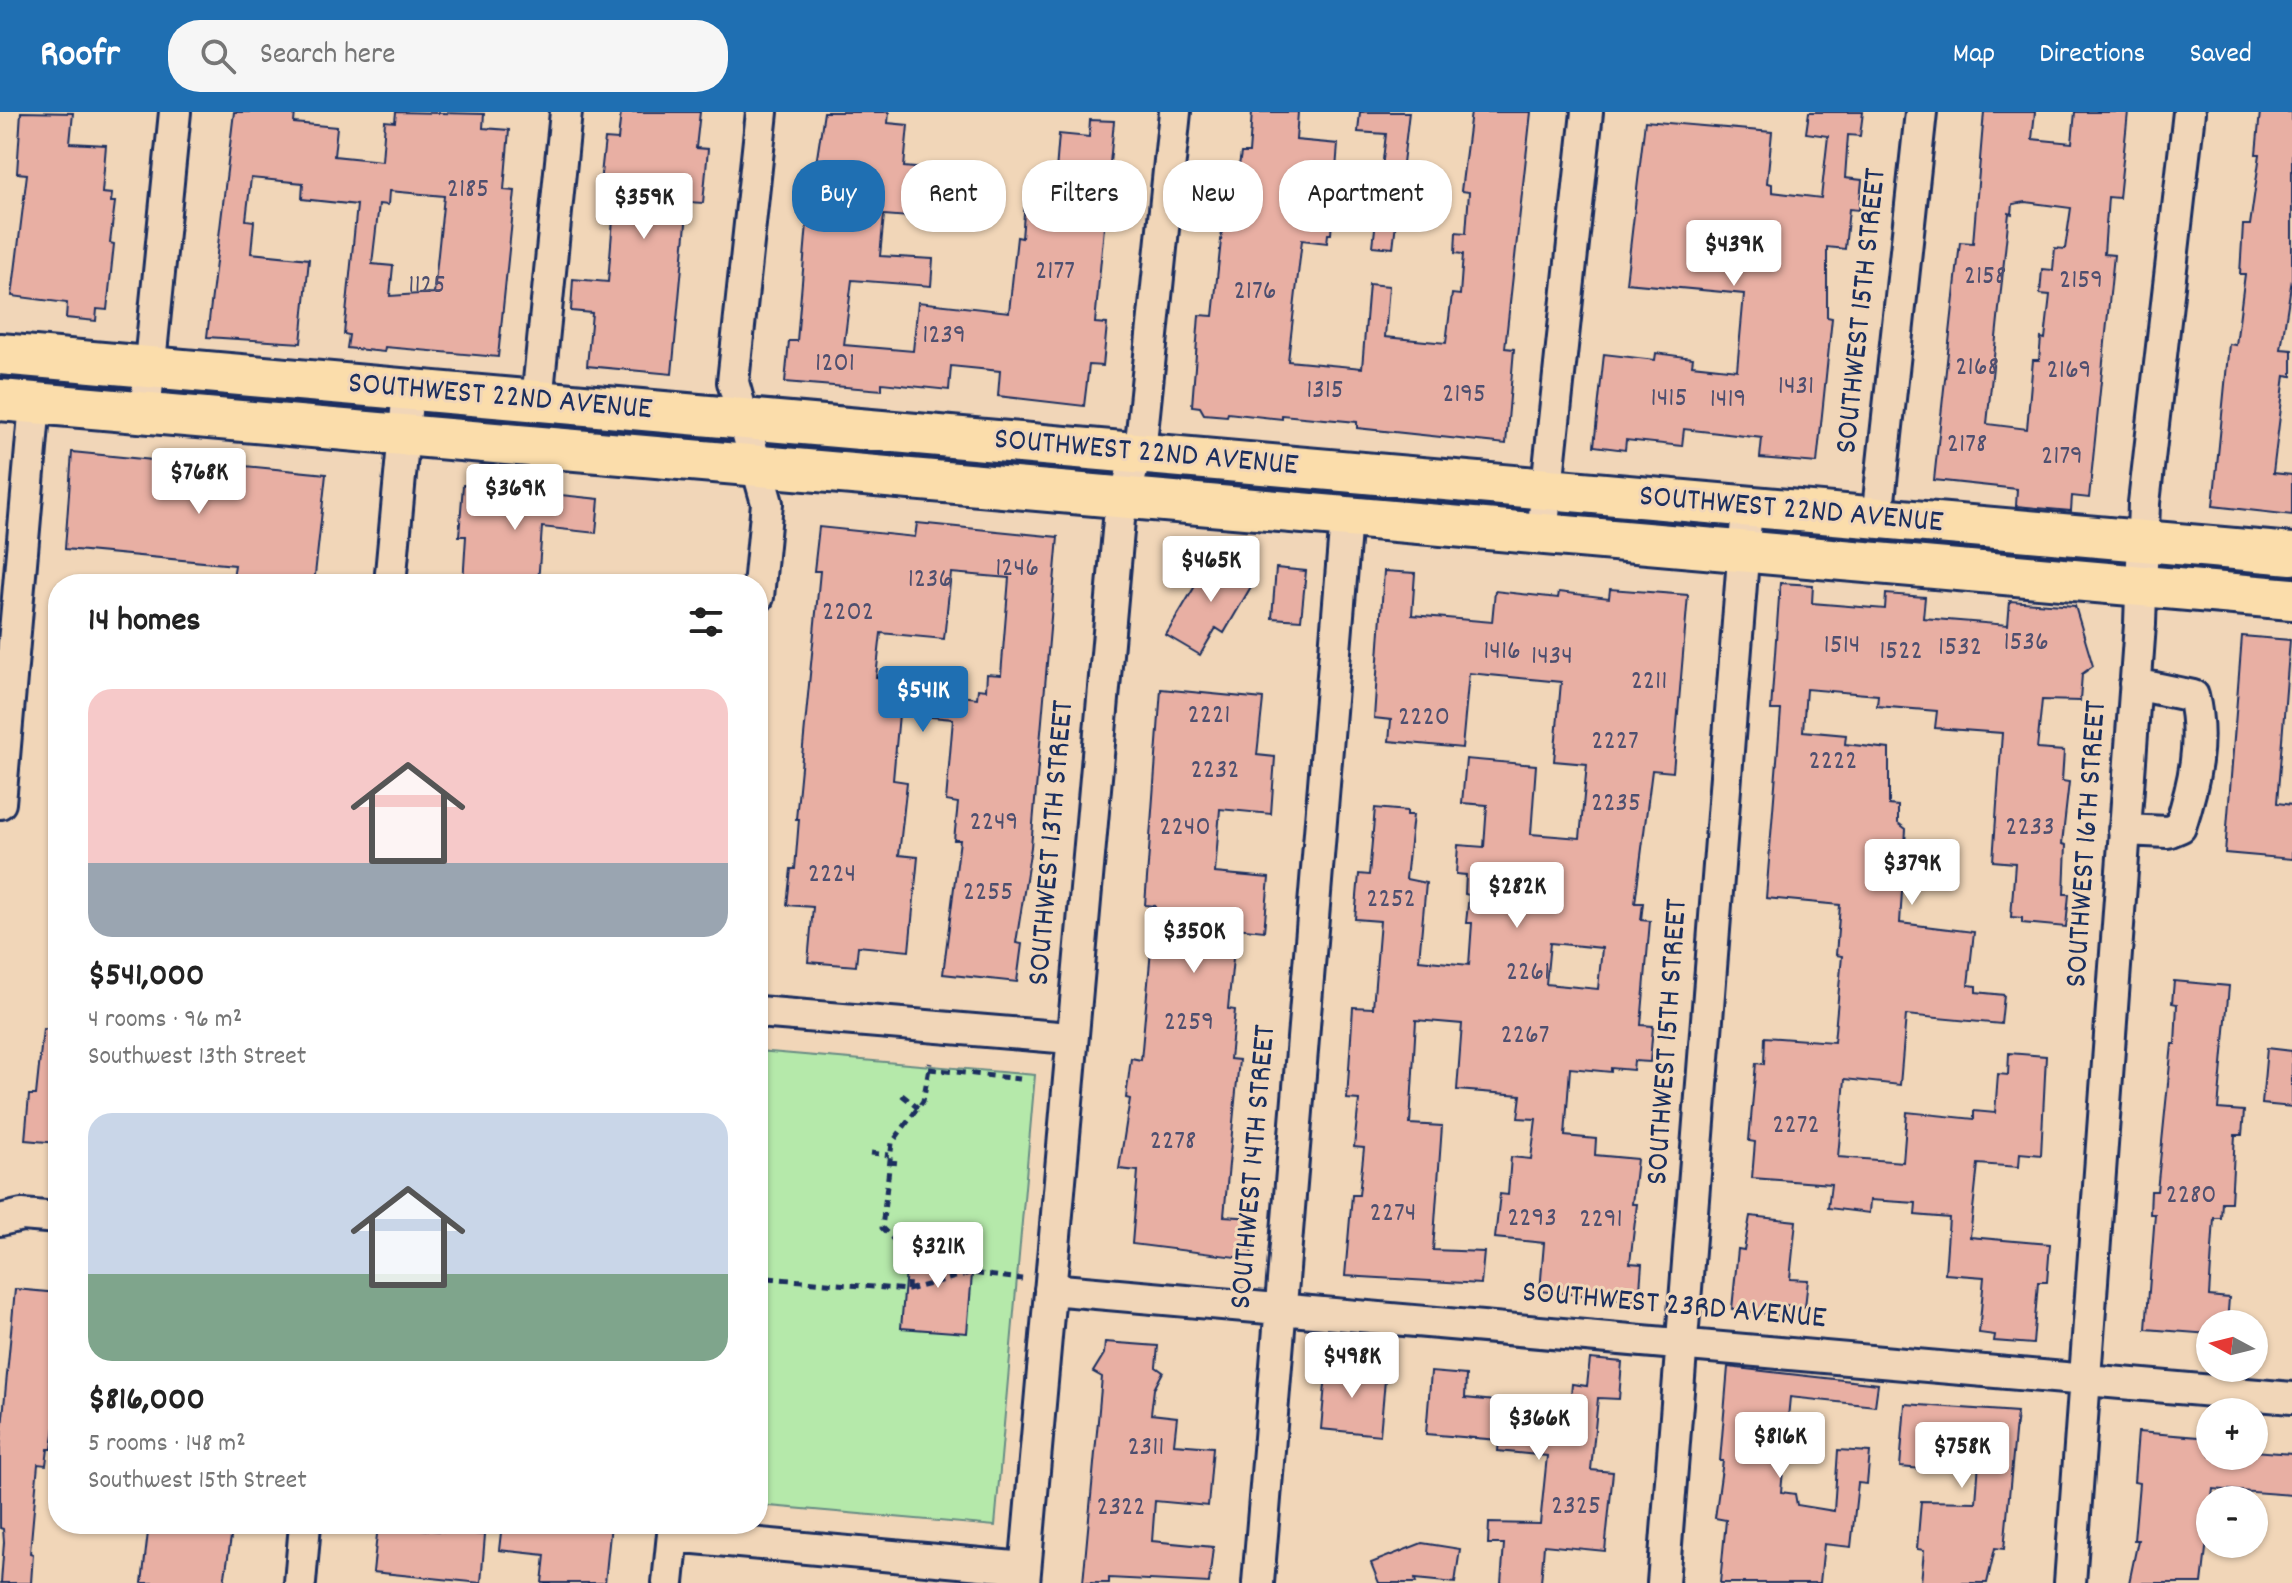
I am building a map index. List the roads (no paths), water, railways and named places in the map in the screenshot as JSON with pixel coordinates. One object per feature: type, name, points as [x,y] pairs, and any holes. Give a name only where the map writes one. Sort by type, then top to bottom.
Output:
[{"type":"main road","name":"SOUTHWEST 22ND AVENUE","points":[[0,354],[2292,554]]},
{"type":"main road","name":"SOUTHWEST 22ND AVENUE","points":[[18,402],[2292,599]]},
{"type":"street","points":[[145,413],[175,112]]},
{"type":"street","points":[[537,401],[566,112]]},
{"type":"street","points":[[760,574],[767,503],[733,382],[762,112]]},
{"type":"street","name":"SOUTHWEST 13TH STREET","points":[[1024,1576],[1036,1284],[1070,1038],[1124,498],[1144,419],[1175,112]]},
{"type":"street","points":[[1542,534],[1587,112]]},
{"type":"street","name":"SOUTHWEST 15TH STREET","points":[[1877,519],[1921,112]]},
{"type":"street","name":"SOUTHWEST 16TH STREET","points":[[2070,1583],[2135,684],[2141,541],[2189,112]]},
{"type":"street","points":[[391,574],[408,390]]},
{"type":"street","points":[[0,803],[18,402]]},
{"type":"street","name":"SOUTHWEST 15TH STREET","points":[[1663,1583],[1747,507]]},
{"type":"street","name":"SOUTHWEST 14TH STREET","points":[[1258,1583],[1346,518]]},
{"type":"street","points":[[2124,830],[2168,832],[2180,827],[2196,763],[2198,716],[2193,696],[2135,684]]},
{"type":"street","points":[[768,1013],[1070,1038]]},
{"type":"street","points":[[7,1213],[48,1217]]},
{"type":"street","name":"SOUTHWEST 23RD AVENUE","points":[[1036,1284],[2292,1398]]},
{"type":"street","points":[[300,1583],[304,1534]]},
{"type":"street","points":[[668,1583],[673,1534]]},
{"type":"street","points":[[704,1534],[1024,1576]]}]
